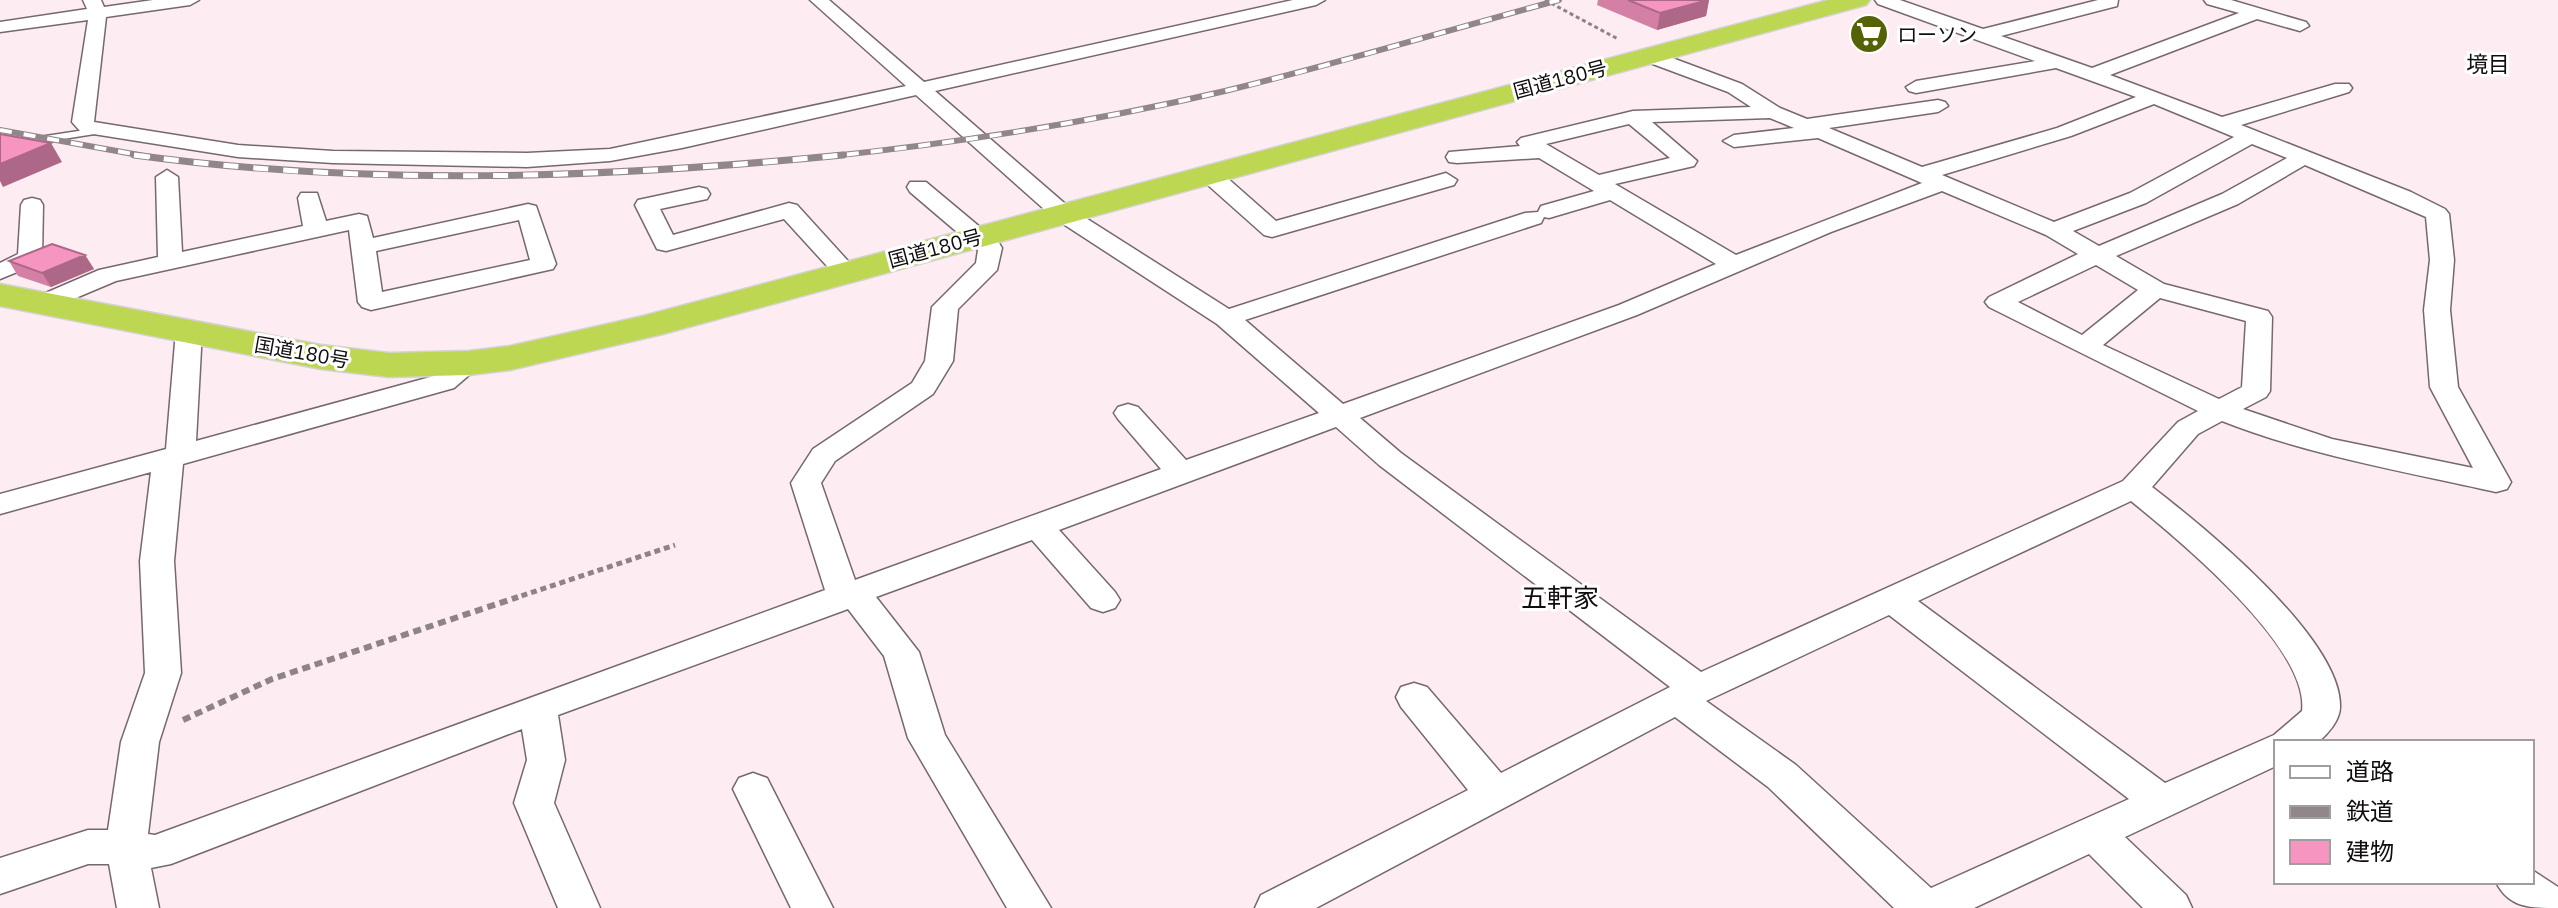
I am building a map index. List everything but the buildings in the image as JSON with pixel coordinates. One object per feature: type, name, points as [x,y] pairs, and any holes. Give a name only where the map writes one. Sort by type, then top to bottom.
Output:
[{"type":"highway","name":"国道180号","points":[[0,295],[357,362],[403,365],[469,363],[553,350],[1857,0]]},
{"type":"street","points":[[0,27],[95,7],[190,0]]},
{"type":"street","points":[[819,0],[1062,213],[1226,318],[1390,459],[1688,694],[1782,776],[1923,908]]},
{"type":"street","points":[[95,7],[82,122],[98,131],[238,151],[333,157],[566,159],[645,149],[1316,0]]},
{"type":"street","points":[[1884,0],[2154,97],[2304,157],[2403,197],[2437,214],[2442,260],[2437,310],[2444,387],[2496,482],[2271,430],[2192,400],[1998,302],[2095,256],[2230,199],[2304,157]]},
{"type":"street","points":[[2213,0],[2300,26]]},
{"type":"street","points":[[1979,36],[2111,2]]},
{"type":"street","points":[[2091,75],[2256,13]]},
{"type":"street","points":[[1276,908],[1688,694],[2134,488],[2188,428],[2256,391],[2259,317],[2155,289],[2054,230],[1773,112],[1735,88],[1649,56]]},
{"type":"street","points":[[1916,87],[2057,63]]},
{"type":"street","points":[[2221,124],[2342,88]]},
{"type":"street","points":[[0,876],[88,847],[126,847],[156,852],[538,708],[1628,310],[1931,178],[2154,97]]},
{"type":"street","points":[[1734,141],[1938,106]]},
{"type":"street","points":[[1736,265],[1528,142],[1633,117],[1773,112]]},
{"type":"street","points":[[1226,318],[1541,214],[1605,187],[1686,161],[1633,117]]},
{"type":"street","points":[[2054,230],[2138,198],[2251,136]]},
{"type":"street","points":[[1457,157],[1544,151]]},
{"type":"street","points":[[1208,173],[1272,230],[1446,180]]},
{"type":"street","points":[[167,177],[170,263]]},
{"type":"street","points":[[918,187],[990,248],[988,265],[945,307],[939,361],[923,388],[824,455],[806,483],[849,596],[901,652],[927,738],[1030,908]]},
{"type":"street","points":[[699,194],[646,205],[666,244],[789,210],[846,272]]},
{"type":"street","points":[[309,198],[316,231]]},
{"type":"street","points":[[0,272],[30,258],[32,205]]},
{"type":"street","points":[[43,303],[108,275],[359,221],[371,302],[544,264],[528,211],[363,247]]},
{"type":"street","points":[[2085,346],[2155,289]]},
{"type":"street","points":[[138,908],[126,847],[140,742],[163,673],[157,561],[174,458],[189,331]]},
{"type":"street","points":[[0,504],[444,382],[469,363]]},
{"type":"street","points":[[1128,413],[1181,473]]},
{"type":"street","points":[[2134,488],[2256,597],[2300,646],[2321,682],[2322,709],[2301,740]]},
{"type":"street","points":[[1038,526],[1103,600]]},
{"type":"street","points":[[1891,599],[2162,802]]},
{"type":"street","points":[[1414,697],[1496,795]]},
{"type":"street","points":[[538,708],[546,760],[534,803],[579,908]]},
{"type":"street","points":[[1931,908],[2274,752]]},
{"type":"street","points":[[753,789],[812,908]]},
{"type":"street","points":[[2094,833],[2171,908]]},
{"type":"street","points":[[2520,884],[2555,908]]},
{"type":"lane","points":[[0,146],[98,131]]},
{"type":"path","points":[[1545,0],[1649,56]]},
{"type":"path","points":[[140,742],[272,679],[675,545]]},
{"type":"railway","points":[[830,156],[1025,130],[1175,102],[1309,70],[1559,0]]},
{"type":"railway","points":[[0,130],[147,157]]},
{"type":"railway","points":[[134,155],[147,157]]},
{"type":"railway","points":[[830,156],[843,155]]},
{"type":"railway","points":[[147,157],[311,172],[488,176],[666,169],[830,156]]},
{"type":"railway","points":[[823,157],[830,156]]},
{"type":"place","name":"ローソン","points":[[1869,34]]},
{"type":"district","name":"境目","points":[[2488,63]]},
{"type":"district","name":"五軒家","points":[[1560,597]]}]
